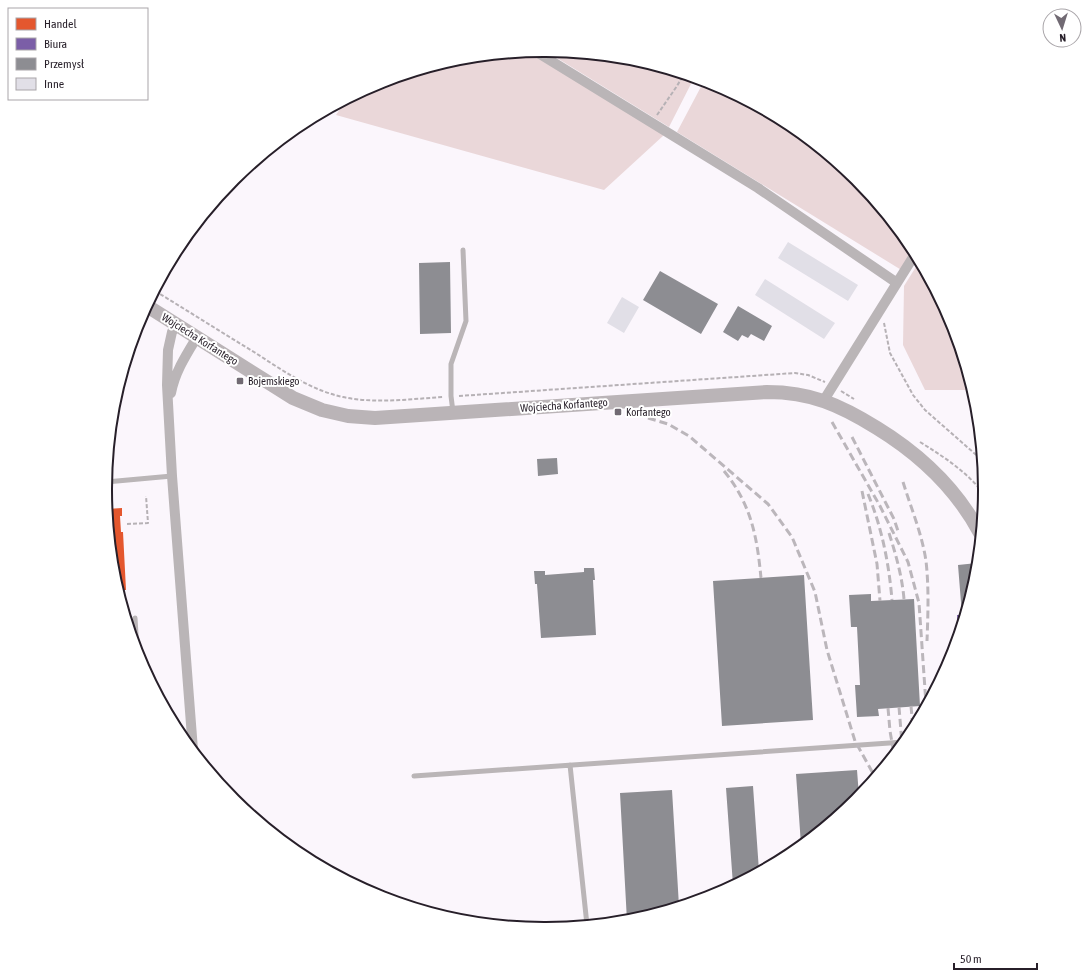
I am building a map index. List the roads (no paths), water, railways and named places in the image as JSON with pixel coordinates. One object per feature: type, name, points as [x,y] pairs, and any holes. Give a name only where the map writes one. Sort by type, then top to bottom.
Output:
[{"type":"street","points":[[545,57],[758,188],[897,283]]},
{"type":"street","points":[[824,400],[912,260]]},
{"type":"street","name":"Wojciecha Korfantego","points":[[152,309],[293,398],[322,410],[348,416],[375,418],[766,392],[800,394],[824,400],[856,415],[916,455],[949,486],[976,527]]},
{"type":"street","points":[[176,324],[172,332],[168,350],[167,384],[172,476],[192,740]]},
{"type":"street","points":[[169,407],[173,382],[182,361],[197,337]]},
{"type":"lane","points":[[453,413],[451,396],[452,364],[466,321],[463,250]]},
{"type":"lane","points":[[112,481],[172,476]]},
{"type":"lane","points":[[135,618],[136,631]]},
{"type":"lane","points":[[414,776],[896,743]]},
{"type":"lane","points":[[570,765],[586,920]]},
{"type":"railway","points":[[648,418],[668,424],[689,436],[768,504],[792,537],[815,592],[827,650],[855,741],[872,772]]},
{"type":"railway","points":[[832,422],[880,506],[908,562],[919,603],[925,696]]},
{"type":"railway","points":[[852,437],[894,519],[899,534]]},
{"type":"railway","points":[[724,471],[733,483],[747,508],[755,534],[761,578]]},
{"type":"railway","points":[[903,482],[919,531],[926,561],[928,591],[927,641]]},
{"type":"railway","points":[[862,491],[877,564],[880,601]]},
{"type":"railway","points":[[868,494],[884,546],[892,600]]},
{"type":"railway","points":[[889,533],[902,582],[904,599]]},
{"type":"railway","points":[[911,706],[912,719]]},
{"type":"railway","points":[[899,707],[901,735]]},
{"type":"railway","points":[[888,708],[893,747]]},
{"type":"place","name":"Bojemskiego","points":[[240,381]]},
{"type":"place","name":"Korfantego","points":[[618,412]]}]
